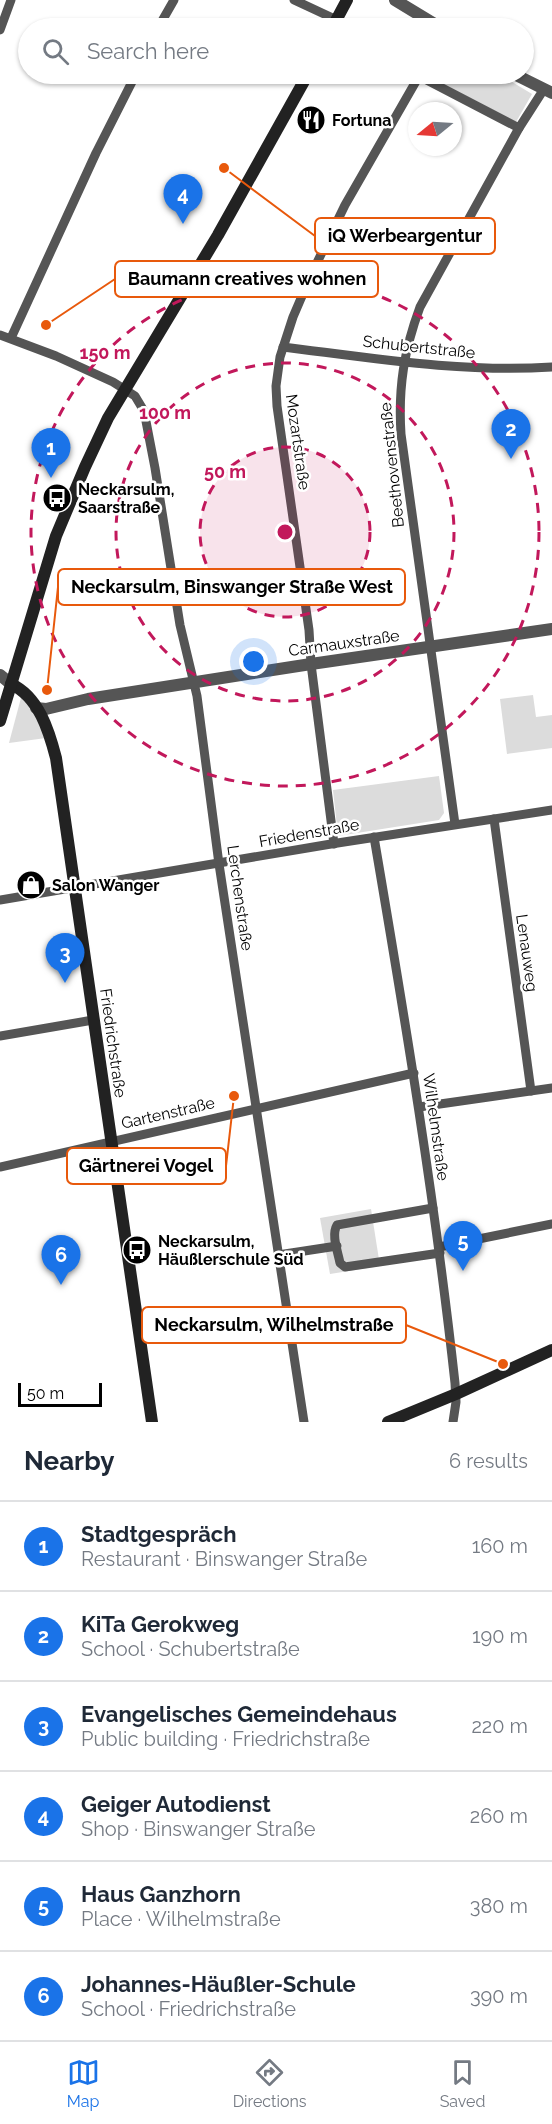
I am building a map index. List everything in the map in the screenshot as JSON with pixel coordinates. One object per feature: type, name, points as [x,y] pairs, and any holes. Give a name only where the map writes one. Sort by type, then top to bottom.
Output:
[{"type":"main road","points":[[338,18],[347,0]]},
{"type":"main road","points":[[0,721],[56,536],[85,467],[124,389],[218,235],[302,84]]},
{"type":"main road","name":"Friedrichstraße","points":[[11,684],[20,689],[46,723],[56,758],[152,1422]]},
{"type":"main road","points":[[388,1422],[552,1350]]},
{"type":"street","points":[[0,30],[11,0]]},
{"type":"street","points":[[164,18],[174,0]]},
{"type":"street","points":[[294,0],[325,18]]},
{"type":"street","points":[[395,0],[425,18]]},
{"type":"street","points":[[11,338],[96,153],[131,84]]},
{"type":"street","name":"Mozartstraße","points":[[334,844],[309,630],[275,389],[283,347],[311,275],[345,205],[414,84]]},
{"type":"street","points":[[436,84],[519,128]]},
{"type":"street","points":[[534,84],[548,91]]},
{"type":"street","name":"Beethovenstraße","points":[[454,824],[401,434],[400,397],[403,362],[420,307],[519,128],[548,91]]},
{"type":"street","points":[[0,335],[56,356],[124,389]]},
{"type":"street","name":"Schubertstraße","points":[[283,347],[403,362],[498,369],[552,367]]},
{"type":"street","name":"Lerchenstraße","points":[[124,389],[135,396],[140,403],[148,424],[174,593],[197,696],[219,864],[304,1422]]},
{"type":"street","name":"Carmauxstraße","points":[[36,708],[46,709],[88,699],[552,629]]},
{"type":"street","points":[[0,675],[11,684]]},
{"type":"street","name":"Friedenstraße","points":[[0,900],[374,837],[552,810]]},
{"type":"street","name":"Lenauweg","points":[[494,819],[531,1091]]},
{"type":"street","name":"Wilhelmstraße","points":[[374,837],[414,1073],[439,1250],[456,1394],[453,1422]]},
{"type":"street","points":[[0,1036],[93,1020]]},
{"type":"street","name":"Gartenstraße","points":[[0,1167],[414,1073]]},
{"type":"street","points":[[419,1107],[552,1088]]},
{"type":"street","points":[[433,1208],[338,1225],[334,1231],[340,1263],[345,1267],[439,1250],[552,1224]]},
{"type":"street","points":[[278,1255],[337,1246]]},
{"type":"shaded area","points":[[443,84],[516,84],[532,94],[516,122]]},
{"type":"shaded area","points":[[22,694],[32,708],[46,738],[9,743]]},
{"type":"shaded area","points":[[533,695],[536,717],[552,715],[552,748],[507,754],[500,699]]},
{"type":"shaded area","points":[[439,776],[444,813],[439,820],[338,836],[333,790]]},
{"type":"shaded area","points":[[371,1209],[380,1266],[330,1274],[320,1218]]},
{"type":"place","name":"Fortuna","points":[[311,120]]},
{"type":"place","name":"iQ Werbeargentur","points":[[224,168]]},
{"type":"place","name":"Geiger Autodienst","points":[[183,224]]},
{"type":"place","name":"Baumann creatives wohnen","points":[[46,325]]},
{"type":"place","name":"KiTa Gerokweg","points":[[511,459]]},
{"type":"place","name":"Stadtgespräch","points":[[51,478]]},
{"type":"place","name":"Neckarsulm, Saarstraße","points":[[57,498]]},
{"type":"place","name":"Neckarsulm, Binswanger Straße West","points":[[47,690]]},
{"type":"place","name":"Salon Wanger","points":[[31,885]]},
{"type":"place","name":"Evangelisches Gemeindehaus","points":[[65,983]]},
{"type":"place","name":"Gärtnerei Vogel","points":[[234,1096]]},
{"type":"place","name":"Neckarsulm, Häußlerschule Süd","points":[[137,1250]]},
{"type":"place","name":"Haus Ganzhorn","points":[[463,1271]]},
{"type":"place","name":"Johannes-Häußler-Schule","points":[[61,1285]]},
{"type":"place","name":"Neckarsulm, Wilhelmstraße","points":[[503,1364]]}]
